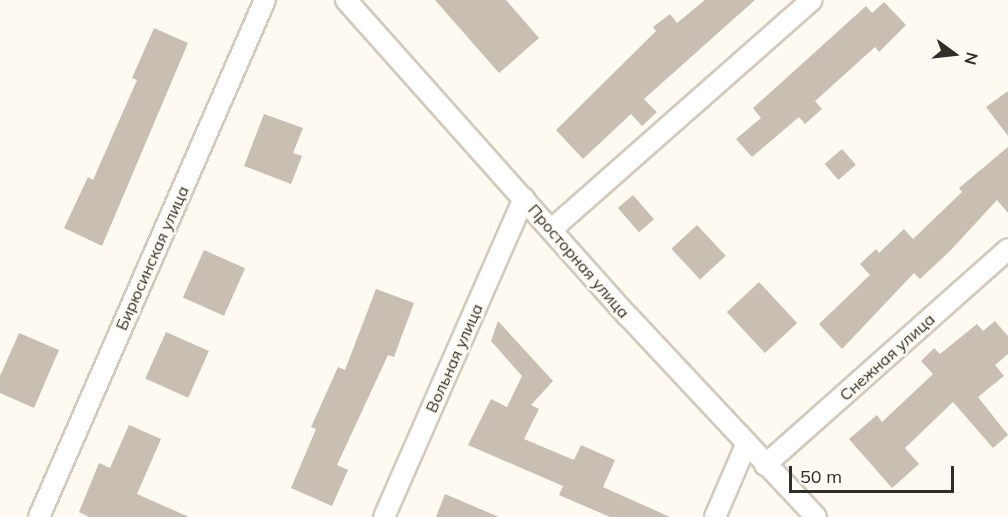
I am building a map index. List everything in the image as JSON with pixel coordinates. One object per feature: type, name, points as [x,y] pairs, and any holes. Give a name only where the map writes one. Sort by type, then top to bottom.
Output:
[{"type":"street","name":"Бирюсинская улица","points":[[39,517],[265,0]]},
{"type":"street","name":"Просторная улица","points":[[346,0],[746,445],[816,517]]},
{"type":"street","points":[[552,229],[812,0]]},
{"type":"street","name":"Вольная улица","points":[[384,517],[524,198]]},
{"type":"street","name":"Снежная улица","points":[[765,465],[1008,249]]},
{"type":"street","points":[[715,517],[746,445]]},
{"type":"building","points":[[435,0],[506,0],[539,38],[499,73]]},
{"type":"building","points":[[705,0],[755,0],[644,99],[657,112],[642,126],[631,114],[583,159],[556,130],[656,31],[653,27],[670,14],[677,23]]},
{"type":"building","points":[[884,2],[906,25],[879,52],[875,47],[815,101],[822,109],[805,124],[799,117],[752,157],[736,139],[761,118],[753,108],[866,6],[872,13]]},
{"type":"building","points":[[154,28],[188,43],[102,246],[64,228],[88,177],[93,180],[137,80],[132,78]]},
{"type":"building","points":[[1008,91],[1008,136],[986,107]]},
{"type":"building","points":[[264,114],[303,128],[293,153],[302,156],[291,184],[244,166]]},
{"type":"building","points":[[1008,147],[1008,213],[997,200],[950,251],[920,279],[914,273],[842,349],[819,324],[870,275],[860,264],[876,249],[879,253],[904,229],[913,239],[962,192],[959,188]]},
{"type":"building","points":[[842,149],[856,165],[838,180],[825,164]]},
{"type":"building","points":[[633,195],[654,219],[639,232],[618,208]]},
{"type":"building","points":[[697,225],[726,256],[700,280],[671,249]]},
{"type":"building","points":[[204,250],[245,268],[224,316],[183,298]]},
{"type":"building","points":[[759,282],[797,323],[765,353],[727,312]]},
{"type":"building","points":[[376,289],[414,303],[394,357],[388,355],[337,465],[348,470],[332,506],[291,488],[316,429],[311,427],[338,367],[345,370]]},
{"type":"building","points":[[498,321],[553,381],[531,405],[539,409],[524,439],[574,460],[581,445],[615,460],[603,487],[670,517],[610,517],[559,495],[563,486],[468,445],[491,399],[507,407],[522,376],[491,341]]},
{"type":"building","points":[[995,321],[1008,336],[1008,354],[995,365],[1004,376],[978,397],[1008,435],[993,448],[953,402],[905,448],[919,464],[892,488],[849,439],[877,415],[882,422],[933,374],[921,361],[934,348],[940,354],[977,324],[983,331]]},
{"type":"building","points":[[166,332],[209,351],[188,398],[145,379]]},
{"type":"building","points":[[19,333],[59,350],[34,408],[0,393],[0,376]]},
{"type":"building","points":[[129,425],[161,439],[137,494],[189,517],[89,517],[79,512],[99,463],[110,468]]},
{"type":"building","points":[[445,494],[499,517],[436,517]]}]
